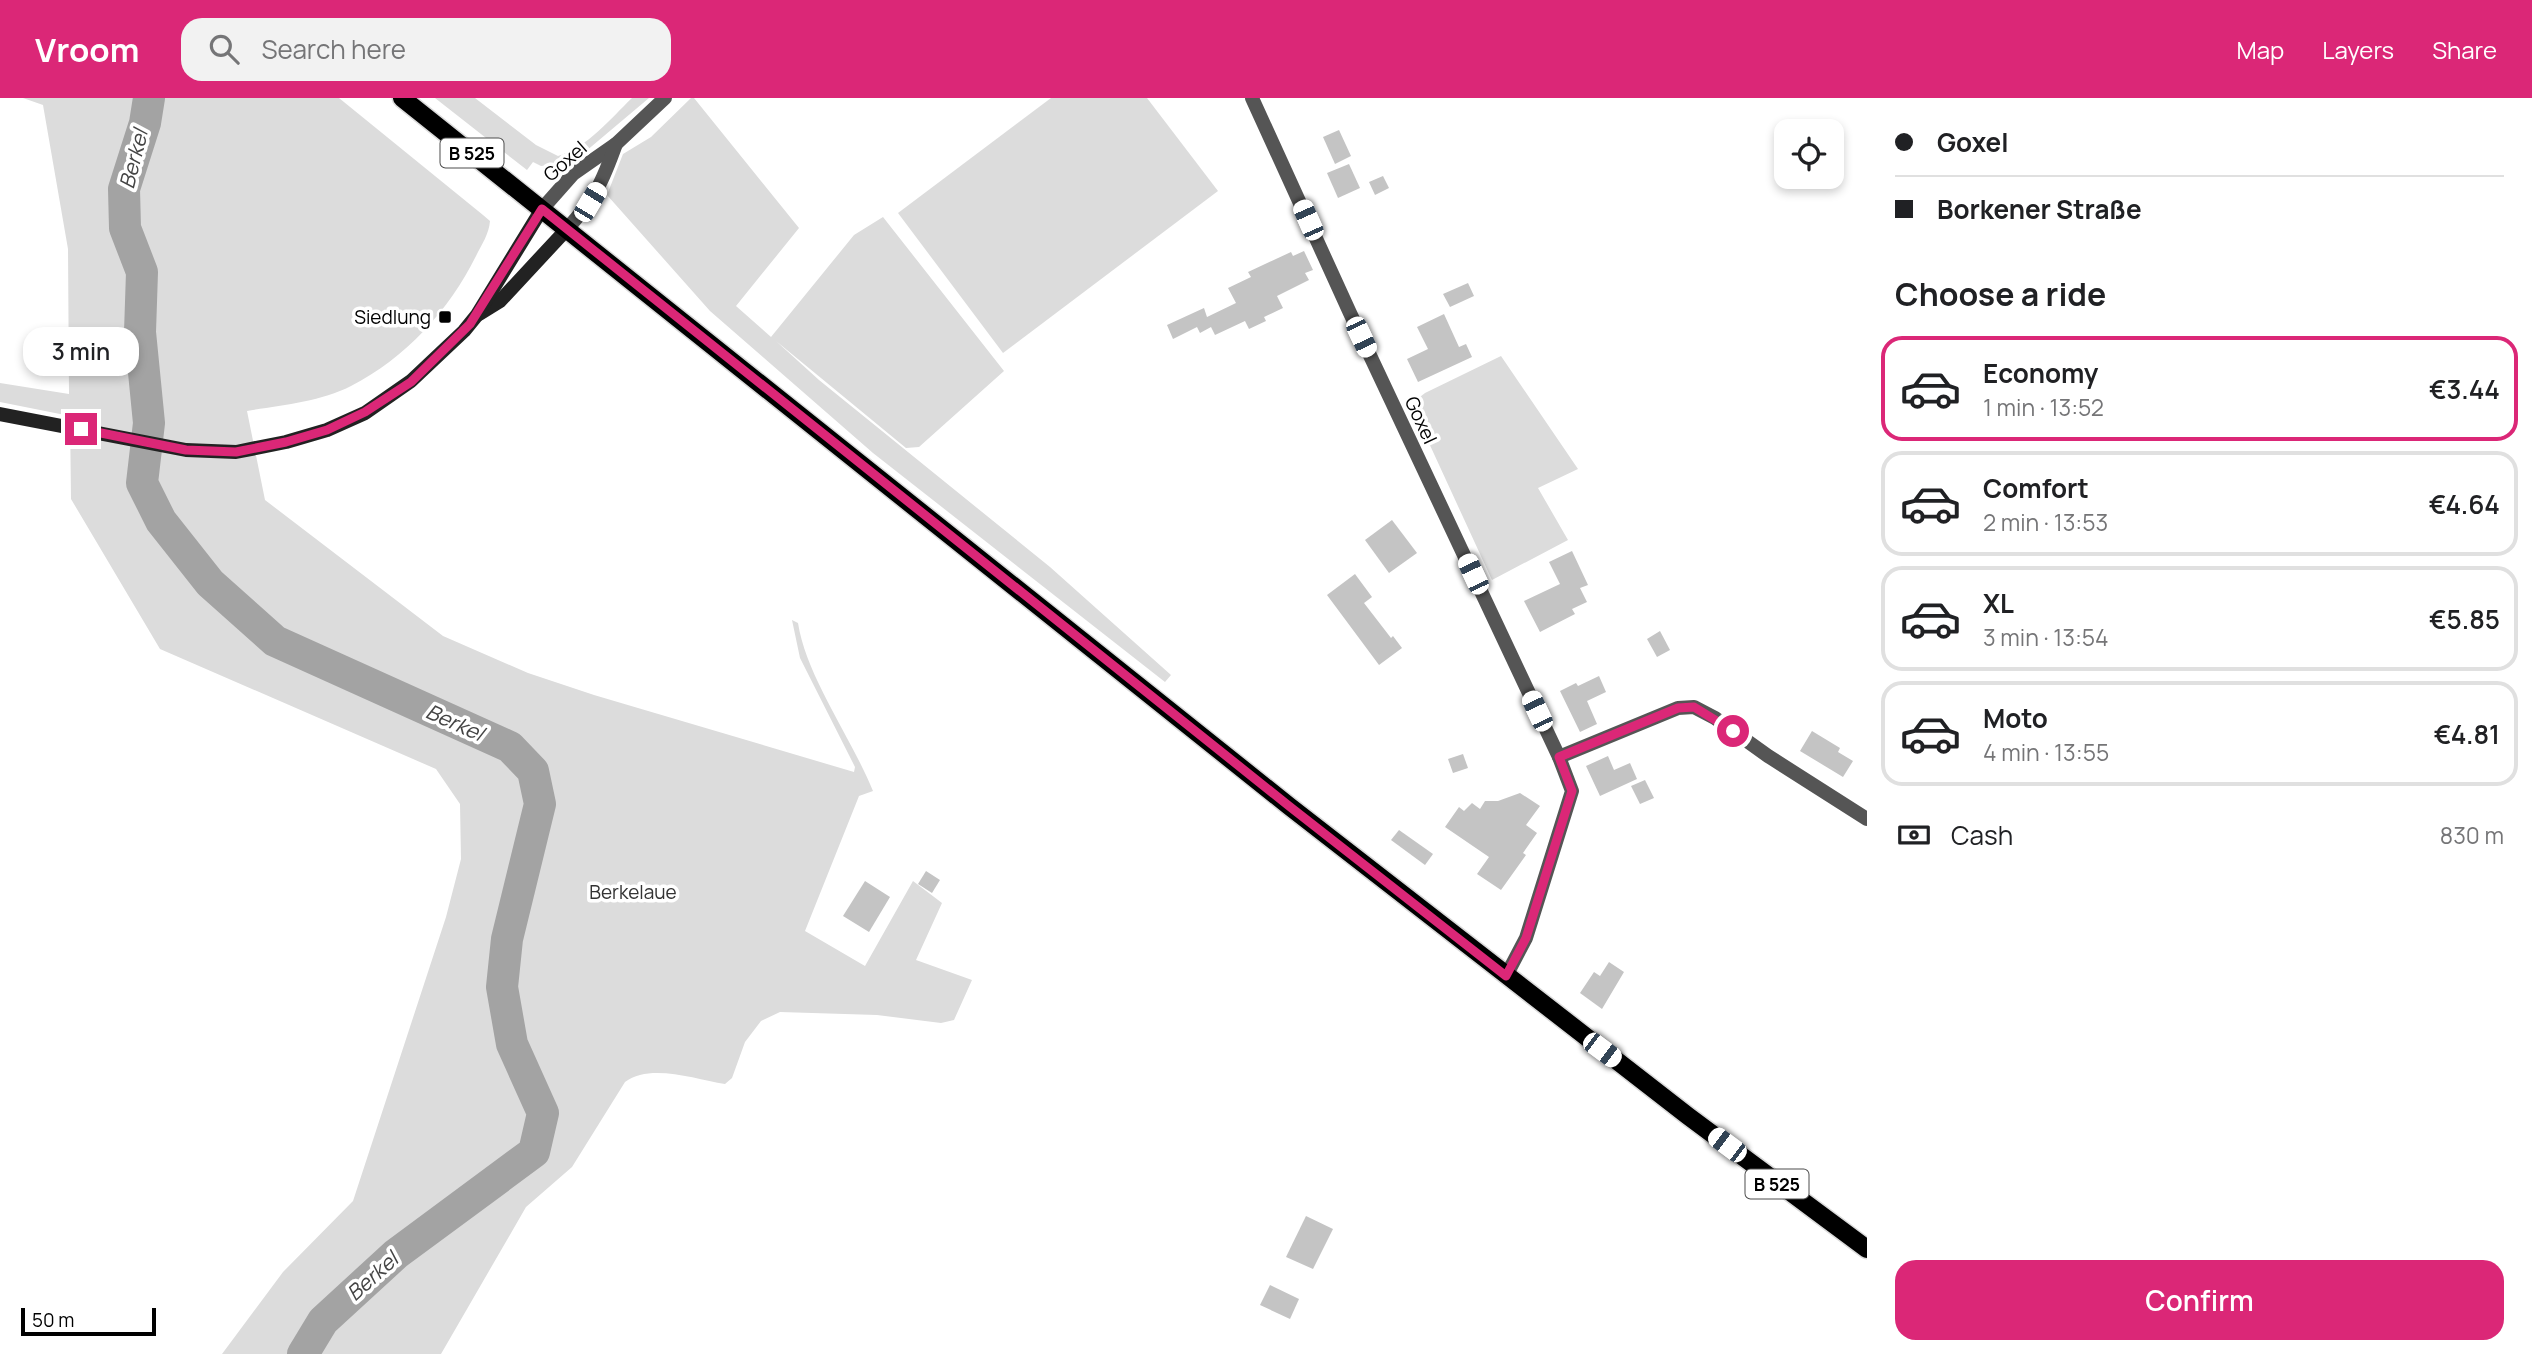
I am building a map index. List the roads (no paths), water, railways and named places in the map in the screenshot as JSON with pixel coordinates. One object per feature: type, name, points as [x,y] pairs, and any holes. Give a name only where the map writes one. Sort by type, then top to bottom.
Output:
[{"type":"main road","name":"B 525","points":[[402,98],[1278,797],[1506,976],[1784,1189],[1867,1249]]},
{"type":"street","name":"Goxel","points":[[542,209],[573,174],[616,144],[665,98]]},
{"type":"street","name":"Goxel","points":[[1252,98],[1559,757],[1572,791],[1526,938],[1506,976]]},
{"type":"street","name":"Goxel","points":[[567,229],[601,184],[616,144]]},
{"type":"street","points":[[0,414],[186,450],[236,452],[327,430],[365,412],[411,382],[477,315],[542,209]]},
{"type":"street","points":[[477,315],[500,301],[567,229]]},
{"type":"street","points":[[1559,757],[1678,708],[1694,707],[1715,718],[1768,756],[1867,819]]},
{"type":"waterway","name":"Berkel","points":[[149,98],[145,123],[124,189],[125,228],[142,272],[140,332],[149,423],[142,483],[161,521],[210,583],[275,641],[510,747],[533,771],[540,804],[507,939],[502,987],[512,1044],[543,1113],[534,1152],[396,1254],[323,1321],[303,1354]]},
{"type":"place","name":"Siedlung","points":[[445,317]]},
{"type":"park label","name":"Berkelaue","points":[[633,892]]}]
